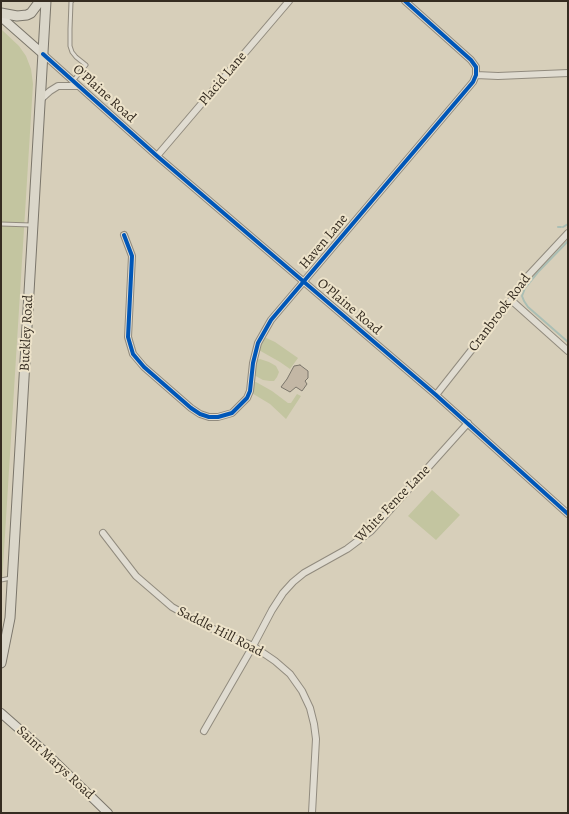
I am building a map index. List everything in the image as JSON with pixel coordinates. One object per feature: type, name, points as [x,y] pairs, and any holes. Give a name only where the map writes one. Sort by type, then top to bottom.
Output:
[{"type":"main road","points":[[1,13],[17,16],[27,15],[31,13],[40,1]]},
{"type":"main road","name":"Buckley Road","points":[[1,663],[10,618],[13,578],[46,1]]},
{"type":"main road","name":"O'Plaine Road","points":[[1,17],[43,54]]},
{"type":"main road","name":"Saint Marys Road","points":[[1,713],[43,750],[108,813]]},
{"type":"street","name":"Placid Lane","points":[[157,156],[289,1]]},
{"type":"street","points":[[404,1],[471,60],[476,67],[476,75],[498,76],[568,73]]},
{"type":"street","name":"O'Plaine Road","points":[[43,54],[157,156],[436,395],[568,514]]},
{"type":"street","name":"Haven Lane","points":[[124,236],[132,256],[128,337],[133,354],[144,367],[200,414],[210,417],[226,416],[232,413],[247,398],[250,391],[253,363],[258,344],[271,320],[467,91],[476,75]]},
{"type":"street","points":[[40,100],[58,86],[78,86]]},
{"type":"street","name":"Cranbrook Road","points":[[436,395],[512,300],[526,278],[568,233]]},
{"type":"street","points":[[512,300],[568,351]]},
{"type":"street","name":"White Fence Lane","points":[[204,731],[282,593],[304,573],[347,550],[371,531],[468,424]]},
{"type":"street","name":"Saddle Hill Road","points":[[103,533],[136,576],[172,607],[204,625],[253,646],[275,661],[290,674],[302,691],[310,708],[314,724],[316,739],[312,813]]},
{"type":"lane","points":[[72,1],[70,46],[76,57],[86,65],[73,81]]},
{"type":"lane","points":[[1,224],[33,225]]},
{"type":"lane","points":[[1,580],[13,578]]},
{"type":"green space","points":[[1,29],[19,46],[26,56],[31,69],[33,84],[1,599]]},
{"type":"green space","points":[[262,336],[275,342],[298,358],[290,369],[257,349]]},
{"type":"green space","points":[[260,359],[276,366],[279,372],[274,381],[263,380],[252,374],[254,360]]},
{"type":"green space","points":[[252,382],[256,382],[272,391],[288,403],[291,403],[297,394],[301,396],[286,419],[270,404],[250,392]]},
{"type":"green space","points":[[432,490],[460,515],[436,540],[408,516]]},
{"type":"building","points":[[300,365],[308,371],[308,378],[305,381],[307,384],[302,391],[296,387],[290,392],[281,387],[294,366]]},
{"type":"waterway","points":[[563,227],[568,224]]},
{"type":"waterway","points":[[568,241],[538,272],[525,288],[522,296],[528,307],[568,342]]},
{"type":"cycle path","points":[[124,235],[132,256],[128,337],[133,354],[144,367],[200,414],[209,417],[218,417],[232,413],[247,398],[250,391],[253,363],[258,343],[271,320],[473,82],[476,75],[476,67],[471,60],[405,1]]},
{"type":"cycle path","points":[[43,54],[157,156],[436,395],[568,514]]}]
